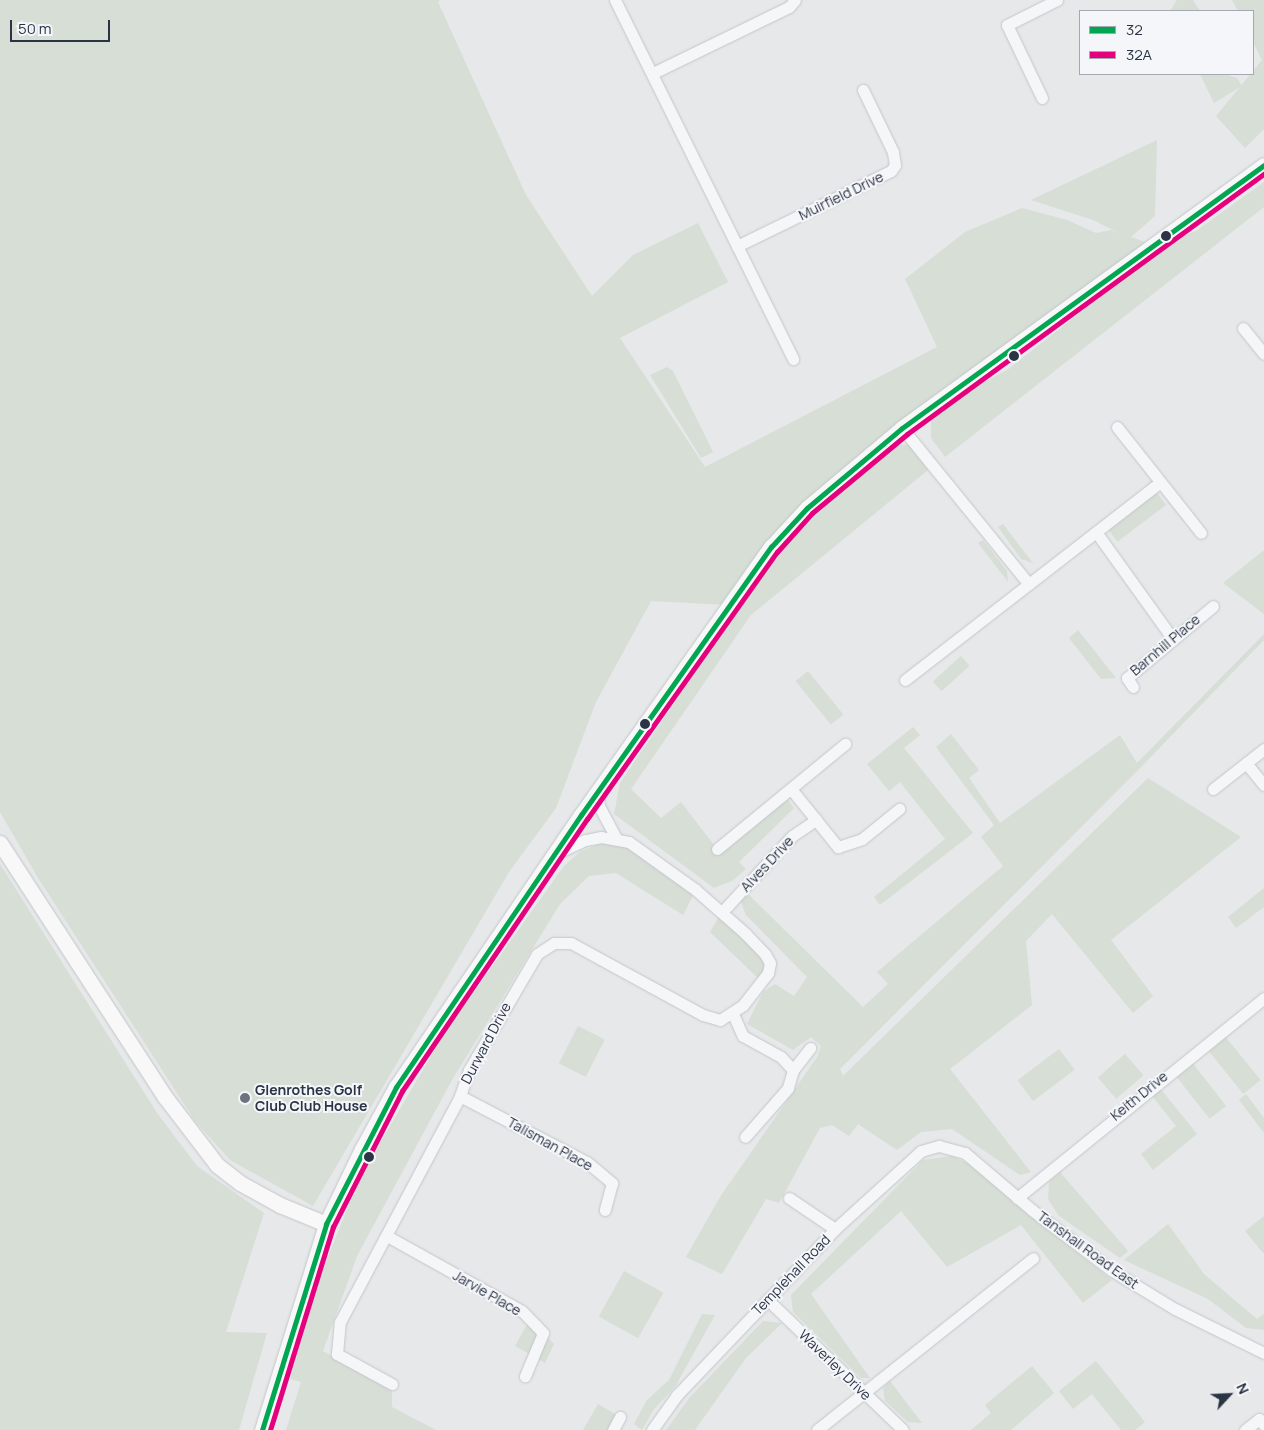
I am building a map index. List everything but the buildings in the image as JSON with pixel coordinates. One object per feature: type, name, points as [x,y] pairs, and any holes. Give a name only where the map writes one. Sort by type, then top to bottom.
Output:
[{"type":"street","points":[[616,0],[794,359]]},
{"type":"street","points":[[653,73],[789,7],[795,0]]},
{"type":"street","points":[[1042,98],[1007,25],[1057,0]]},
{"type":"street","name":"Muirfield Drive","points":[[737,246],[891,171],[895,165],[893,152],[862,90]]},
{"type":"street","points":[[262,1430],[326,1224],[362,1149],[396,1087],[554,856],[771,547],[807,508],[902,428],[1264,165]]},
{"type":"street","points":[[1243,328],[1264,354]]},
{"type":"street","points":[[1117,427],[1201,533]]},
{"type":"street","points":[[902,428],[1029,584]]},
{"type":"street","points":[[905,680],[1160,482]]},
{"type":"street","points":[[1096,532],[1173,639]]},
{"type":"street","name":"Barnhill Place","points":[[1133,687],[1126,678],[1213,606]]},
{"type":"street","points":[[717,849],[845,744]]},
{"type":"street","points":[[1213,789],[1264,749]]},
{"type":"street","points":[[1246,763],[1264,785]]},
{"type":"street","points":[[791,789],[838,847],[862,839],[899,809]]},
{"type":"street","points":[[598,793],[599,806],[616,838]]},
{"type":"street","name":"Alves Drive","points":[[722,912],[792,836],[816,820]]},
{"type":"street","points":[[554,856],[585,840],[616,838],[642,850],[722,912],[758,946],[770,963],[762,982],[733,1014],[743,1036],[781,1057],[793,1070]]},
{"type":"street","points":[[0,843],[165,1097],[217,1165],[240,1183],[280,1205],[326,1224]]},
{"type":"street","name":"Durward Drive","points":[[392,1384],[337,1354],[340,1322],[460,1096],[470,1070],[537,954],[554,943],[571,943],[711,1018],[720,1020],[733,1014]]},
{"type":"street","name":"Keith Drive","points":[[1017,1198],[1264,998]]},
{"type":"street","points":[[745,1137],[788,1088],[793,1070],[810,1048]]},
{"type":"street","name":"Talisman Place","points":[[460,1096],[587,1162],[612,1183],[605,1210]]},
{"type":"street","name":"Tanshall Road East","points":[[949,1146],[965,1153],[1017,1198],[1111,1270],[1175,1309],[1264,1353]]},
{"type":"street","name":"Templehall Road","points":[[652,1430],[677,1395],[835,1229],[921,1151],[949,1146]]},
{"type":"street","points":[[789,1198],[835,1229]]},
{"type":"street","name":"Jarvie Place","points":[[387,1236],[522,1311],[543,1333],[525,1376]]},
{"type":"street","points":[[817,1430],[1033,1258]]},
{"type":"street","name":"Waverley Drive","points":[[768,1300],[903,1430]]},
{"type":"street","points":[[613,1430],[620,1417]]},
{"type":"street","points":[[1245,1430],[1259,1419],[1264,1425]]},
{"type":"shaded area","points":[[0,0],[440,0],[438,2],[526,195],[592,296],[633,255],[698,223],[728,282],[620,338],[705,467],[937,347],[905,279],[965,232],[1022,208],[1067,220],[1096,233],[1111,230],[1121,234],[1093,220],[1031,200],[1157,140],[1155,216],[1131,237],[1153,245],[844,475],[728,605],[651,601],[596,702],[556,808],[509,872],[313,1206],[230,1160],[195,1121],[38,878],[0,812]]},
{"type":"shaded area","points":[[1177,0],[1193,0],[1199,10],[1171,10]]},
{"type":"shaded area","points":[[1232,0],[1264,0],[1264,129],[1245,148],[1216,116],[1250,75],[1254,75],[1254,70],[1262,60],[1254,44],[1254,10],[1237,10]]},
{"type":"shaded area","points":[[1200,75],[1228,75],[1237,78],[1242,86],[1214,103]]},
{"type":"shaded area","points":[[1264,182],[1264,207],[945,457],[931,438],[931,418],[959,395],[1007,370],[1174,239],[1196,231]]},
{"type":"shaded area","points":[[667,367],[673,371],[713,452],[701,458],[650,375]]},
{"type":"shaded area","points":[[893,444],[909,445],[928,470],[751,615],[631,789],[661,818],[681,802],[717,849],[784,795],[794,808],[739,862],[746,869],[732,881],[714,888],[614,814],[620,783],[760,576],[806,525]]},
{"type":"shaded area","points":[[1157,493],[1166,505],[1117,542],[1108,530]]},
{"type":"shaded area","points":[[1003,524],[1033,563],[1021,559],[998,527]]},
{"type":"shaded area","points":[[983,540],[1007,571],[1008,582],[978,543]]},
{"type":"shaded area","points":[[1264,550],[1264,614],[1223,583]]},
{"type":"shaded area","points":[[1078,630],[1116,678],[1101,679],[1069,638]]},
{"type":"shaded area","points":[[1264,634],[1264,640],[1140,768],[840,1069],[843,1076],[1148,778],[1241,837],[1111,940],[1153,996],[1133,1013],[1052,914],[1026,941],[1032,1005],[950,1069],[1031,1172],[1020,1175],[952,1129],[921,1132],[897,1150],[858,1124],[849,1136],[832,1125],[820,1128],[779,1203],[766,1199],[722,1274],[686,1257],[720,1197],[817,1057],[821,1046],[811,1037],[793,1050],[747,1024],[763,992],[775,984],[794,996],[807,977],[746,915],[741,902],[743,889],[863,1007],[888,984],[877,972],[1003,866],[981,837],[994,825],[936,747],[951,734],[979,770],[969,778],[1000,823],[1120,735],[1137,763]]},
{"type":"shaded area","points":[[961,656],[970,666],[941,691],[933,681]]},
{"type":"shaded area","points":[[808,671],[843,715],[831,725],[796,681]]},
{"type":"shaded area","points":[[913,727],[920,735],[904,748],[973,833],[880,905],[874,897],[945,839],[900,782],[889,791],[867,764]]},
{"type":"shaded area","points":[[617,843],[639,852],[696,890],[683,915],[616,873],[589,876],[560,904],[452,1080],[357,1256],[323,1351],[392,1391],[392,1407],[436,1430],[286,1430],[301,1382],[290,1379],[321,1274],[360,1177],[444,1034],[564,866],[581,851],[600,844]]},
{"type":"shaded area","points":[[0,864],[157,1113],[197,1166],[264,1213],[226,1332],[267,1333],[239,1430],[0,1430]]},
{"type":"shaded area","points":[[1264,888],[1264,907],[1236,928],[1228,917]]},
{"type":"shaded area","points":[[722,912],[765,954],[762,982],[710,932]]},
{"type":"shaded area","points":[[578,1026],[605,1040],[586,1077],[559,1063]]},
{"type":"shaded area","points":[[1224,1035],[1261,1080],[1243,1094],[1207,1049]]},
{"type":"shaded area","points":[[1059,1049],[1075,1070],[1033,1101],[1017,1080]]},
{"type":"shaded area","points":[[1125,1054],[1143,1075],[1116,1099],[1098,1078]]},
{"type":"shaded area","points":[[1191,1061],[1226,1106],[1210,1119],[1174,1074]]},
{"type":"shaded area","points":[[1160,1088],[1197,1134],[1153,1170],[1141,1154],[1176,1126],[1152,1096]]},
{"type":"shaded area","points":[[1246,1094],[1264,1118],[1264,1133],[1239,1100]]},
{"type":"shaded area","points":[[951,1156],[977,1167],[1034,1219],[1112,1280],[1083,1303],[1021,1225],[947,1267],[901,1211],[811,1294],[870,1378],[861,1378],[793,1312],[791,1295],[923,1160]]},
{"type":"shaded area","points":[[1060,1172],[1128,1251],[1120,1258],[1059,1216],[1048,1199],[1049,1182]]},
{"type":"shaded area","points":[[1264,1216],[1264,1253],[1263,1253],[1245,1231]]},
{"type":"shaded area","points":[[1168,1224],[1204,1274],[1257,1319],[1264,1314],[1264,1330],[1246,1328],[1208,1299],[1124,1260]]},
{"type":"shaded area","points":[[624,1271],[663,1293],[638,1338],[599,1316]]},
{"type":"shaded area","points":[[702,1314],[715,1315],[675,1387],[654,1409],[642,1430],[634,1424],[647,1400],[669,1380]]},
{"type":"shaded area","points":[[530,1319],[554,1344],[545,1363],[515,1346]]},
{"type":"shaded area","points":[[763,1321],[782,1323],[746,1358],[695,1430],[666,1430],[690,1397]]},
{"type":"shaded area","points":[[1096,1361],[1145,1422],[1135,1430],[1121,1430],[1092,1394],[1073,1409],[1059,1391]]},
{"type":"shaded area","points":[[1032,1366],[1054,1393],[1011,1430],[971,1430],[991,1413],[985,1405]]},
{"type":"shaded area","points":[[890,1381],[922,1423],[908,1422],[885,1401],[883,1388]]},
{"type":"shaded area","points":[[598,1404],[620,1417],[613,1430],[583,1430]]},
{"type":"transit line","name":"32","points":[[262,1430],[326,1224],[396,1087],[581,815],[771,547],[807,508],[902,428],[1264,165]]},
{"type":"transit line","name":"32A","points":[[270,1430],[333,1227],[402,1091],[587,819],[777,552],[812,513],[907,434],[1264,174]]},
{"type":"place","name":"Glenrothes Golf Club Club House","points":[[245,1098]]}]
